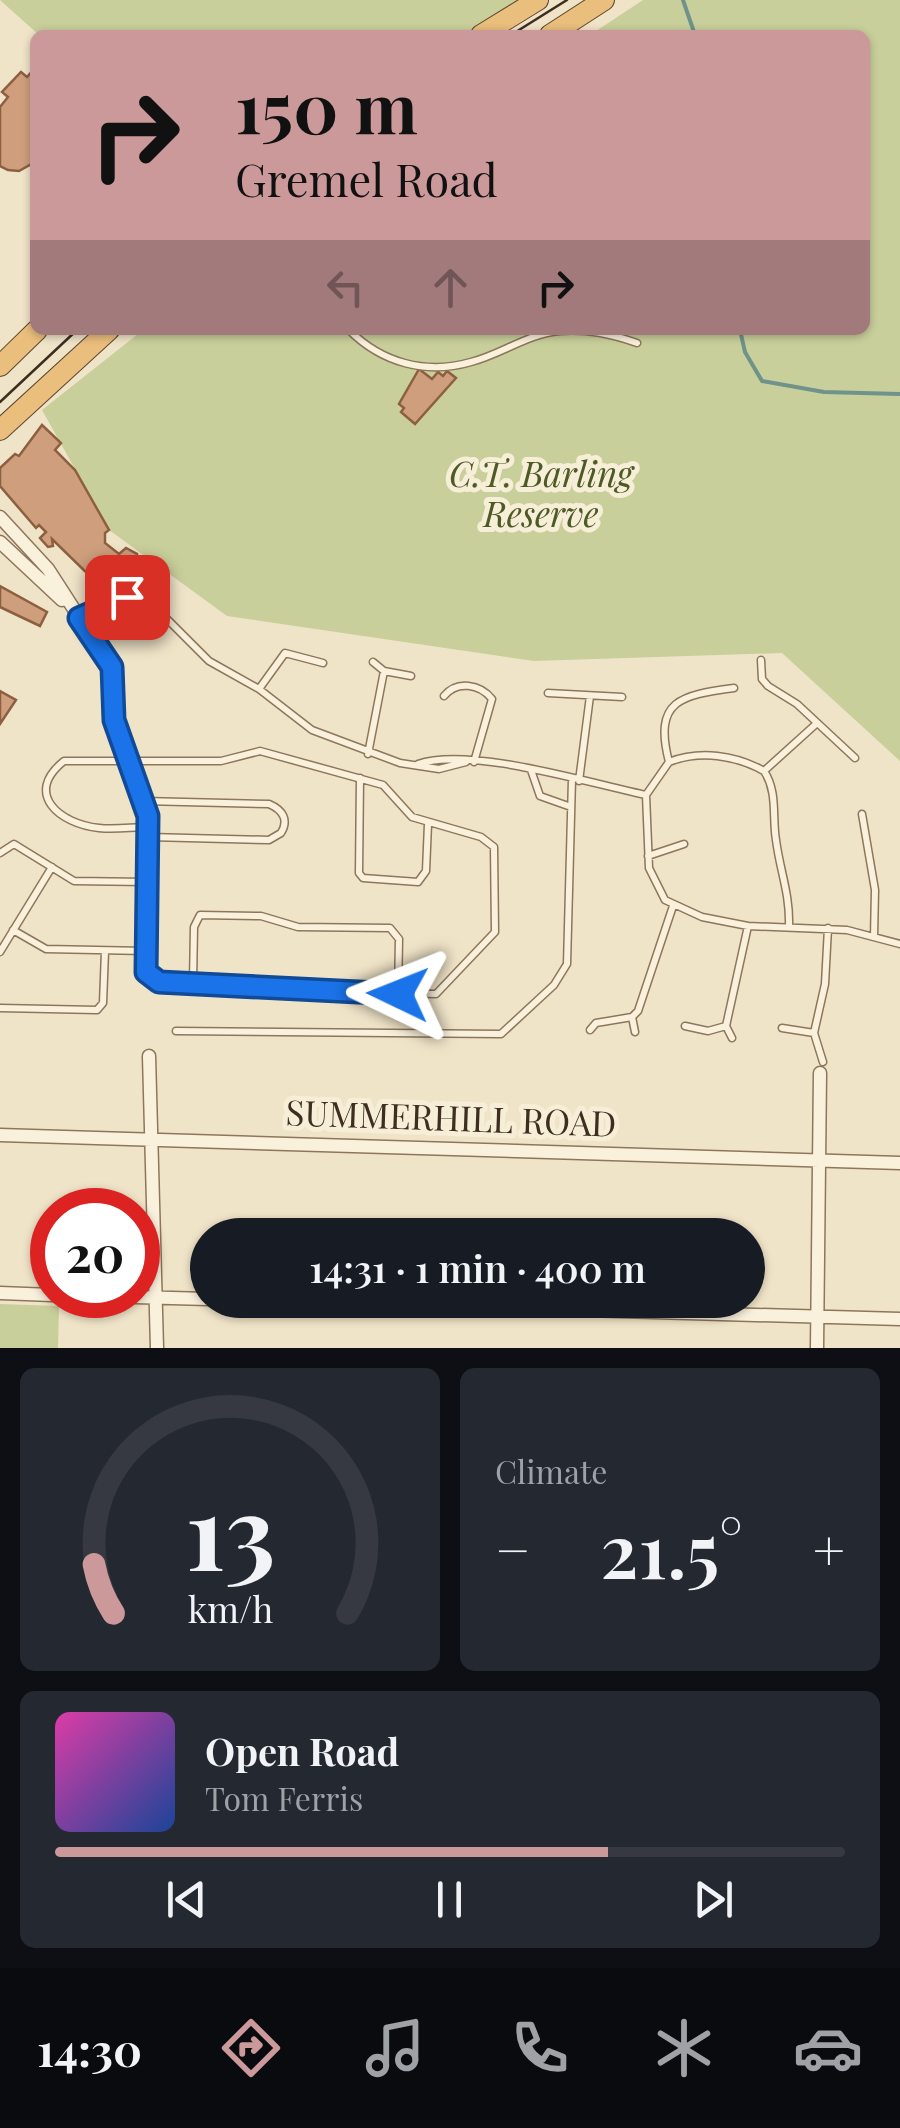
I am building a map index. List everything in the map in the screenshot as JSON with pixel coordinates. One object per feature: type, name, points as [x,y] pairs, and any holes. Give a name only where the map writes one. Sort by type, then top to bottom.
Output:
[{"type":"highway","points":[[489,30],[538,0]]},
{"type":"highway","points":[[558,30],[604,0]]},
{"type":"highway","points":[[0,366],[32,335]]},
{"type":"highway","points":[[0,430],[104,335]]},
{"type":"street","points":[[0,517],[48,569],[76,613]]},
{"type":"street","points":[[0,542],[76,613]]},
{"type":"street","points":[[149,1056],[152,1188]]},
{"type":"street","points":[[817,1348],[821,1068]]},
{"type":"street","name":"SUMMERHILL ROAD","points":[[0,1135],[900,1164]]},
{"type":"street","points":[[0,1293],[30,1294]]},
{"type":"street","points":[[160,1298],[190,1299]]},
{"type":"street","points":[[765,1315],[900,1318]]},
{"type":"street","points":[[156,1318],[157,1348]]},
{"type":"lane","points":[[354,335],[364,346],[396,363],[434,368],[473,362],[511,343],[542,335]]},
{"type":"lane","points":[[614,335],[636,343]]},
{"type":"lane","points":[[148,827],[86,825],[60,812],[43,792],[46,780],[64,762],[128,758],[222,761],[260,751],[383,785],[402,811],[428,823],[481,837],[494,847],[494,932],[436,994],[151,978],[146,951],[148,827],[143,801],[128,758],[114,720],[112,667],[76,613],[127,597],[146,598],[209,661],[259,689],[312,730],[368,754],[414,765],[436,757],[531,770],[646,795]]},
{"type":"lane","points":[[259,689],[285,654],[323,663]]},
{"type":"lane","points":[[761,660],[762,679],[855,758]]},
{"type":"lane","points":[[373,662],[384,672],[411,676]]},
{"type":"lane","points":[[368,754],[384,672]]},
{"type":"lane","points":[[444,696],[457,686],[467,686],[480,689],[492,699],[470,762]]},
{"type":"lane","points":[[669,762],[662,730],[673,705],[696,693],[734,688]]},
{"type":"lane","points":[[548,693],[622,697]]},
{"type":"lane","points":[[176,1031],[501,1034],[554,985],[567,964],[571,807],[590,696]]},
{"type":"lane","points":[[764,771],[816,724]]},
{"type":"lane","points":[[789,926],[790,894],[775,838],[772,788],[764,771],[730,757],[682,757],[669,762],[646,795],[648,856],[655,884],[674,906],[702,917],[748,926],[828,928],[900,944]]},
{"type":"lane","points":[[531,770],[540,796],[571,807]]},
{"type":"lane","points":[[360,778],[359,873],[363,878],[418,882],[426,870],[428,823]]},
{"type":"lane","points":[[143,801],[270,804],[282,812],[285,820],[281,834],[269,840],[148,837]]},
{"type":"lane","points":[[862,814],[876,890],[874,937]]},
{"type":"lane","points":[[0,853],[14,844],[84,882],[147,882]]},
{"type":"lane","points":[[648,856],[684,844]]},
{"type":"lane","points":[[0,952],[52,868]]},
{"type":"lane","points":[[590,1030],[596,1023],[632,1016],[644,999],[674,906]]},
{"type":"lane","points":[[193,982],[194,927],[200,915],[261,916],[298,927],[390,928],[399,939],[398,994]]},
{"type":"lane","points":[[732,1038],[726,1026],[748,926]]},
{"type":"lane","points":[[821,1068],[814,1033],[825,984],[828,928]]},
{"type":"lane","points":[[13,930],[46,949],[146,951]]},
{"type":"lane","points":[[0,1008],[97,1010],[103,1003],[104,950]]},
{"type":"lane","points":[[632,1016],[635,1032]]},
{"type":"lane","points":[[685,1026],[708,1031],[726,1026]]},
{"type":"lane","points":[[782,1028],[814,1033]]},
{"type":"green space","points":[[0,0],[533,0],[486,30],[33,30]]},
{"type":"green space","name":"C.T. Barling Reserve","points":[[643,0],[900,0],[900,761],[782,653],[534,661],[227,616],[109,530],[42,410],[137,335],[870,335],[870,30],[598,30]]},
{"type":"green space","points":[[0,1304],[30,1305],[30,1318],[59,1318],[58,1348],[0,1348]]},
{"type":"building","points":[[21,72],[27,77],[30,74],[30,165],[19,171],[8,170],[0,166],[0,107],[8,97],[2,92]]},
{"type":"building","points":[[419,369],[432,379],[438,372],[443,376],[447,371],[456,378],[415,424],[401,412],[404,408],[399,404]]},
{"type":"building","points":[[42,425],[61,443],[55,450],[75,470],[109,530],[105,543],[119,554],[126,548],[146,565],[133,578],[122,568],[96,582],[52,539],[53,546],[48,547],[40,538],[46,532],[39,525],[36,528],[0,486],[0,468],[15,454],[19,456]]},
{"type":"building","points":[[0,586],[47,612],[40,626],[0,607]]},
{"type":"building","points":[[0,691],[16,700],[0,724]]},
{"type":"waterway","points":[[683,0],[693,30]]},
{"type":"waterway","points":[[741,335],[745,352],[762,381],[824,392],[900,394]]},
{"type":"tram line","points":[[519,30],[567,0]]},
{"type":"tram line","points":[[0,402],[72,335]]},
{"type":"route","points":[[127,597],[79,618],[112,667],[114,720],[148,816],[146,972],[159,982],[398,994]]}]
